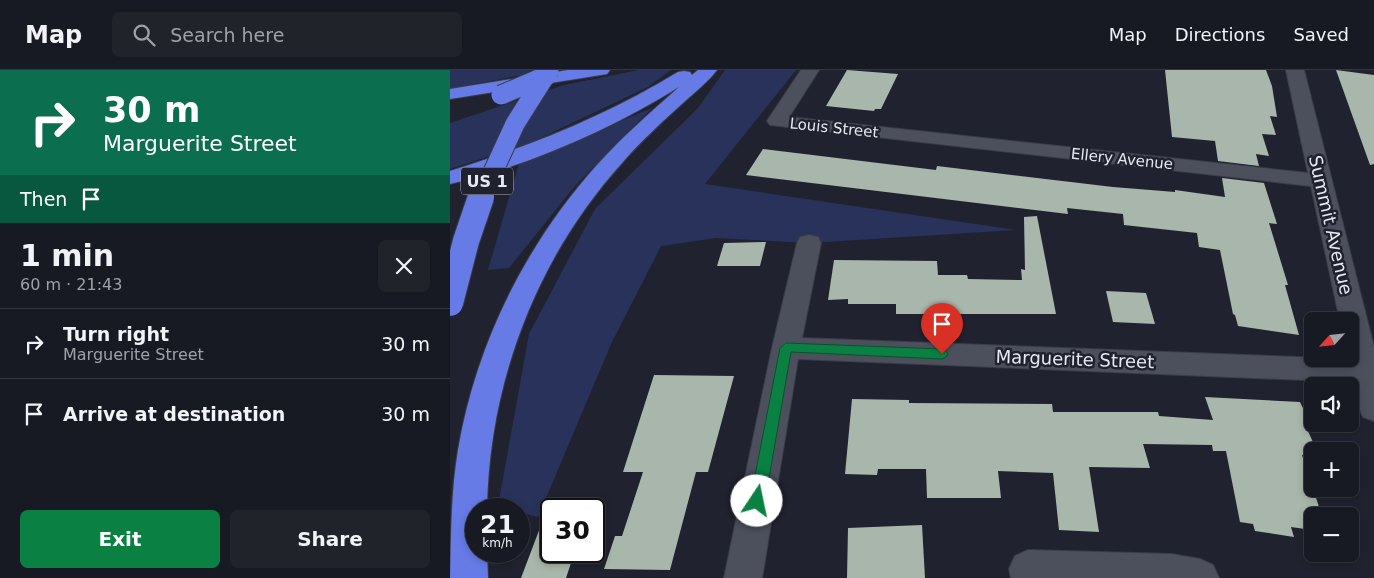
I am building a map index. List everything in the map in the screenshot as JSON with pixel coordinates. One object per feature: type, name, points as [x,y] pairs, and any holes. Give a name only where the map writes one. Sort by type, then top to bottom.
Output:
[{"type":"highway","name":"US 1","points":[[450,303],[463,252],[482,192],[516,121],[549,70]]},
{"type":"highway","points":[[453,102],[501,94],[561,70]]},
{"type":"highway","points":[[453,102],[601,70]]},
{"type":"highway","points":[[450,178],[533,150],[589,128],[648,98],[692,70]]},
{"type":"highway","points":[[469,578],[470,495],[478,430],[493,367],[512,315],[525,287],[556,232],[595,180],[624,149],[708,70]]},
{"type":"street","name":"Louis Street","points":[[810,70],[777,122],[922,137]]},
{"type":"street","name":"Summit Avenue","points":[[1295,70],[1374,408]]},
{"type":"street","name":"Ellery Avenue","points":[[922,137],[1321,181]]},
{"type":"street","points":[[743,578],[786,348],[809,243]]},
{"type":"street","name":"Marguerite Street","points":[[786,348],[1365,371]]},
{"type":"street","points":[[1030,578],[1028,569],[1171,573],[1200,578]]},
{"type":"shaded area","points":[[450,70],[531,70],[527,74],[450,89]]},
{"type":"shaded area","points":[[639,70],[671,70],[648,87],[530,143],[450,169],[450,123],[564,85]]},
{"type":"shaded area","points":[[725,70],[796,70],[705,184],[1016,230],[809,243],[716,238],[661,246],[611,344],[546,498],[540,498],[538,517],[530,515],[530,498],[499,498],[529,334],[595,209],[698,108]]},
{"type":"shaded area","points":[[652,108],[575,186],[509,268],[488,270],[519,163]]},
{"type":"building","points":[[847,70],[898,74],[881,109],[875,109],[874,111],[826,106]]},
{"type":"building","points":[[1165,70],[1266,70],[1272,86],[1277,117],[1270,116],[1276,135],[1262,134],[1269,156],[1256,154],[1259,166],[1218,161],[1215,141],[1172,137]]},
{"type":"building","points":[[1336,70],[1374,75],[1374,164],[1370,165]]},
{"type":"building","points":[[763,149],[936,170],[937,166],[1113,187],[1175,192],[1175,190],[1225,197],[1222,178],[1264,183],[1277,224],[1269,223],[1288,285],[1285,285],[1299,335],[1238,326],[1233,314],[1220,250],[1199,247],[1197,233],[1124,225],[1123,214],[1067,208],[1068,214],[746,175]]},
{"type":"building","points":[[1037,216],[1056,314],[896,314],[896,304],[848,304],[848,299],[828,300],[834,260],[937,261],[938,275],[967,275],[968,279],[1022,280],[1021,269],[1025,270],[1024,217]]},
{"type":"building","points":[[766,242],[760,266],[717,266],[724,243]]},
{"type":"building","points":[[1106,291],[1146,293],[1155,324],[1113,322]]},
{"type":"building","points":[[654,375],[734,376],[708,472],[696,472],[670,570],[604,569],[615,536],[622,536],[643,472],[623,472]]},
{"type":"building","points":[[1205,397],[1300,402],[1304,410],[1304,432],[1308,432],[1313,442],[1304,442],[1304,455],[1302,455],[1304,461],[1304,497],[1316,497],[1319,507],[1304,507],[1304,529],[1291,527],[1294,537],[1255,531],[1253,524],[1240,522],[1226,451],[1213,451],[1212,445],[1143,444],[1150,468],[1089,467],[1099,532],[1059,530],[1053,473],[998,471],[1001,498],[927,498],[926,469],[878,469],[877,475],[845,474],[852,399],[909,400],[909,403],[1052,404],[1053,412],[1158,412],[1159,416],[1213,420]]},
{"type":"building","points":[[922,525],[925,578],[847,578],[848,528]]},
{"type":"building","points":[[540,528],[540,563],[571,563],[566,578],[521,578],[527,563],[530,563],[530,554]]},
{"type":"route","points":[[757,501],[786,348],[942,354]]}]
